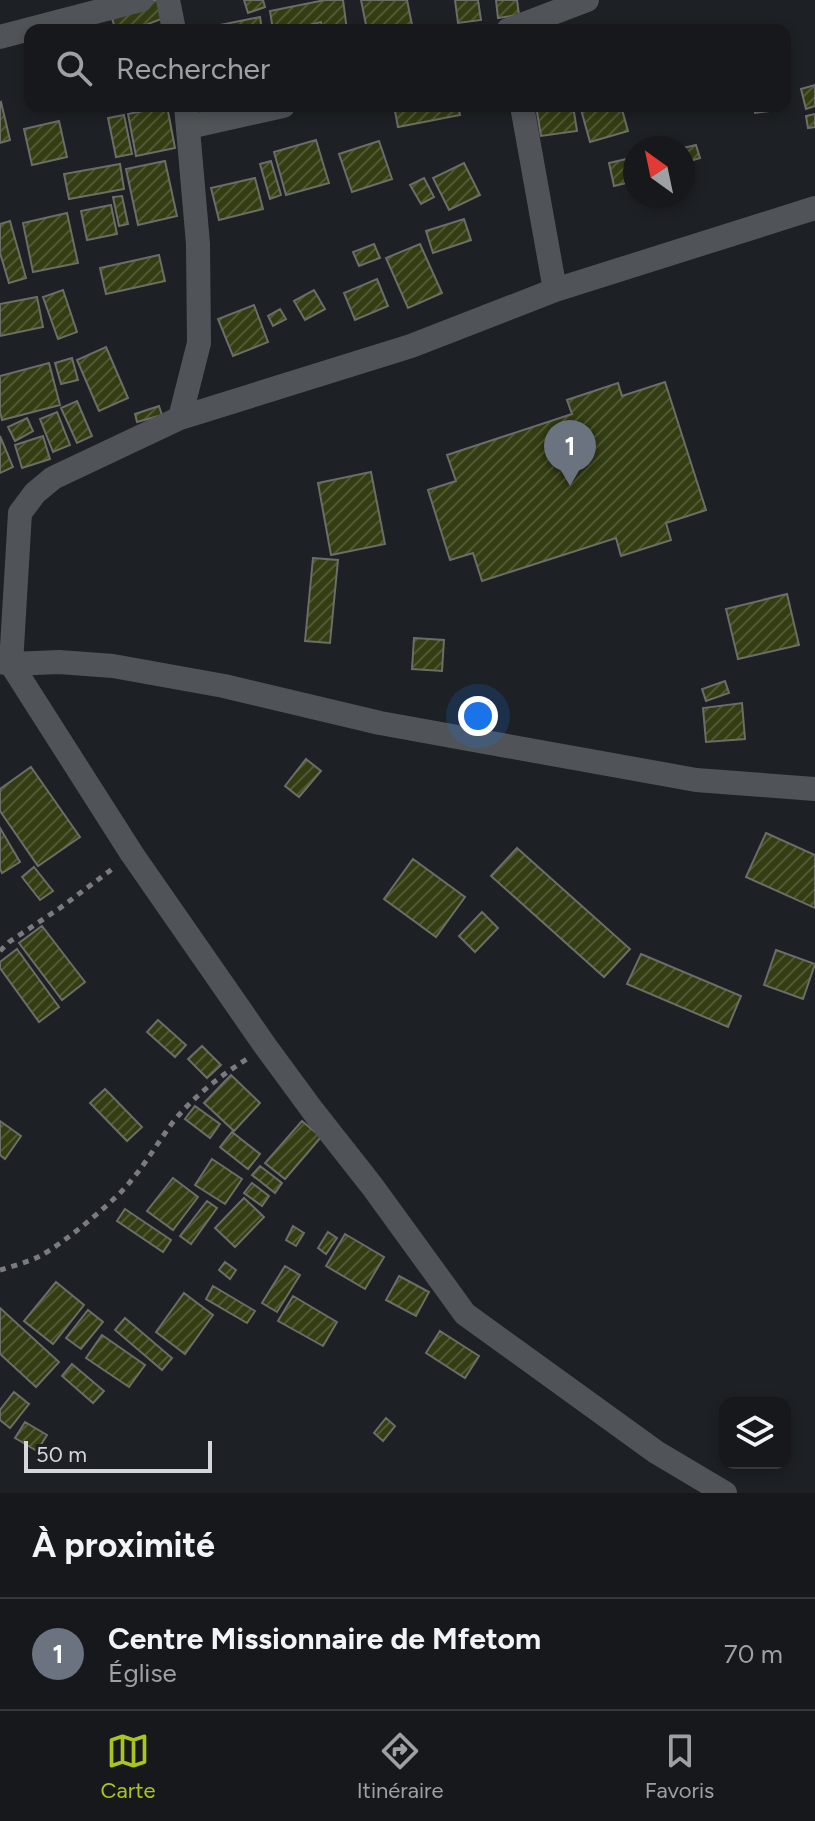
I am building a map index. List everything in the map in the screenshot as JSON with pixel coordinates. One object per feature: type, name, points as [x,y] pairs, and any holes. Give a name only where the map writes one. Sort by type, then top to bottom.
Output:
[{"type":"street","points":[[50,24],[141,0]]},
{"type":"street","points":[[168,0],[173,24]]},
{"type":"street","points":[[524,24],[587,0]]},
{"type":"street","points":[[0,37],[24,31]]},
{"type":"street","points":[[180,418],[199,343],[198,244],[188,117],[231,112]]},
{"type":"street","points":[[523,112],[555,290]]},
{"type":"street","points":[[725,1493],[656,1452],[465,1314],[266,1047],[132,854],[6,663],[20,513],[35,493],[53,478],[180,418],[411,346],[555,290],[815,208]]},
{"type":"street","points":[[6,663],[59,662],[113,666],[224,686],[380,723],[696,780],[815,789]]},
{"type":"path","points":[[0,951],[132,854]]},
{"type":"path","points":[[0,1270],[40,1256],[75,1231],[122,1191],[195,1099],[221,1076],[266,1047]]},
{"type":"building","points":[[157,0],[164,18],[148,24],[114,24],[111,16]]},
{"type":"building","points":[[244,0],[263,0],[265,7],[248,13]]},
{"type":"building","points":[[325,0],[343,0],[346,24],[272,24],[270,11]]},
{"type":"building","points":[[361,0],[407,0],[412,24],[366,24]]},
{"type":"building","points":[[455,0],[478,0],[481,20],[458,23]]},
{"type":"building","points":[[496,0],[517,0],[519,15],[498,18]]},
{"type":"building","points":[[260,17],[261,24],[225,24]]},
{"type":"building","points":[[815,85],[815,106],[806,109],[801,89]]},
{"type":"building","points":[[0,103],[10,140],[0,143]]},
{"type":"building","points":[[168,112],[175,148],[136,156],[128,114]]},
{"type":"building","points":[[395,112],[459,112],[460,115],[398,127]]},
{"type":"building","points":[[537,112],[574,112],[577,131],[541,136]]},
{"type":"building","points":[[582,112],[623,112],[628,131],[590,142]]},
{"type":"building","points":[[815,114],[815,127],[808,128],[806,116]]},
{"type":"building","points":[[124,115],[132,154],[116,157],[108,118]]},
{"type":"building","points":[[59,121],[67,157],[32,165],[24,129]]},
{"type":"building","points":[[316,140],[329,183],[286,195],[274,152]]},
{"type":"building","points":[[379,141],[392,179],[352,192],[339,154]]},
{"type":"building","points":[[695,145],[700,158],[695,159]]},
{"type":"building","points":[[623,160],[623,184],[614,186],[609,163]]},
{"type":"building","points":[[165,161],[177,216],[138,225],[126,169]]},
{"type":"building","points":[[271,161],[281,195],[270,199],[260,164]]},
{"type":"building","points":[[464,163],[480,195],[449,210],[433,178]]},
{"type":"building","points":[[120,164],[124,189],[69,199],[64,174]]},
{"type":"building","points":[[255,178],[263,209],[219,220],[211,188]]},
{"type":"building","points":[[424,178],[434,197],[421,204],[410,185]]},
{"type":"building","points":[[122,196],[128,224],[119,226],[113,197]]},
{"type":"building","points":[[111,205],[117,234],[87,240],[81,211]]},
{"type":"building","points":[[67,213],[78,263],[33,272],[23,223]]},
{"type":"building","points":[[464,219],[471,240],[433,253],[426,231]]},
{"type":"building","points":[[10,221],[26,278],[9,283],[0,253],[0,224]]},
{"type":"building","points":[[374,244],[380,258],[359,266],[353,252]]},
{"type":"building","points":[[420,244],[442,293],[408,308],[386,258]]},
{"type":"building","points":[[159,255],[165,281],[106,294],[100,268]]},
{"type":"building","points":[[377,279],[388,306],[355,320],[344,293]]},
{"type":"building","points":[[63,290],[77,332],[58,339],[43,297]]},
{"type":"building","points":[[314,290],[325,309],[305,320],[294,301]]},
{"type":"building","points":[[37,297],[43,327],[0,336],[0,304]]},
{"type":"building","points":[[254,305],[268,342],[233,356],[218,319]]},
{"type":"building","points":[[280,309],[286,319],[273,326],[268,316]]},
{"type":"building","points":[[106,347],[128,398],[99,411],[77,360]]},
{"type":"building","points":[[72,358],[78,380],[61,384],[55,363]]},
{"type":"building","points":[[49,363],[60,405],[2,420],[0,376]]},
{"type":"building","points":[[665,382],[706,510],[666,523],[671,540],[621,556],[616,538],[482,581],[473,553],[450,560],[428,490],[456,481],[447,455],[572,414],[567,400],[618,383],[622,396]]},
{"type":"building","points":[[77,401],[92,436],[77,443],[61,408]]},
{"type":"building","points":[[159,406],[162,415],[137,422],[135,414]]},
{"type":"building","points":[[57,412],[70,445],[53,452],[40,419]]},
{"type":"building","points":[[27,418],[33,431],[15,441],[8,427]]},
{"type":"building","points":[[0,436],[13,467],[0,473]]},
{"type":"building","points":[[43,436],[50,459],[22,468],[15,445]]},
{"type":"building","points":[[371,472],[385,544],[331,555],[318,483]]},
{"type":"building","points":[[313,558],[338,560],[330,643],[305,641]]},
{"type":"building","points":[[787,594],[799,645],[738,659],[726,609]]},
{"type":"building","points":[[414,638],[444,640],[442,671],[412,669]]},
{"type":"building","points":[[725,681],[729,693],[706,701],[702,689]]},
{"type":"building","points":[[742,703],[745,739],[706,742],[703,708]]},
{"type":"building","points":[[306,759],[321,771],[299,797],[285,786]]},
{"type":"building","points":[[31,767],[80,837],[38,866],[0,811],[0,789]]},
{"type":"building","points":[[0,828],[20,862],[2,873],[0,869]]},
{"type":"building","points":[[766,833],[815,855],[815,908],[746,877]]},
{"type":"building","points":[[517,848],[630,949],[604,977],[491,876]]},
{"type":"building","points":[[413,859],[465,897],[436,937],[384,899]]},
{"type":"building","points":[[34,867],[53,891],[40,900],[22,877]]},
{"type":"building","points":[[482,912],[498,928],[475,952],[459,936]]},
{"type":"building","points":[[42,926],[85,982],[62,1000],[19,943]]},
{"type":"building","points":[[17,949],[59,1007],[39,1022],[0,968],[0,962]]},
{"type":"building","points":[[776,950],[815,964],[803,999],[764,985]]},
{"type":"building","points":[[641,954],[741,996],[728,1027],[627,984]]},
{"type":"building","points":[[158,1020],[186,1045],[175,1057],[147,1032]]},
{"type":"building","points":[[202,1046],[221,1065],[207,1078],[188,1059]]},
{"type":"building","points":[[231,1075],[260,1103],[234,1131],[204,1103]]},
{"type":"building","points":[[105,1089],[142,1127],[127,1141],[90,1103]]},
{"type":"building","points":[[195,1106],[220,1124],[210,1138],[185,1119]]},
{"type":"building","points":[[0,1121],[21,1136],[5,1159],[0,1155]]},
{"type":"building","points":[[302,1121],[321,1137],[285,1179],[265,1163]]},
{"type":"building","points":[[232,1132],[260,1154],[248,1169],[220,1147]]},
{"type":"building","points":[[212,1159],[242,1179],[225,1204],[195,1185]]},
{"type":"building","points":[[260,1166],[282,1183],[275,1193],[252,1175]]},
{"type":"building","points":[[173,1178],[198,1197],[173,1230],[147,1211]]},
{"type":"building","points":[[252,1183],[269,1196],[262,1206],[244,1193]]},
{"type":"building","points":[[244,1198],[264,1217],[235,1247],[215,1228]]},
{"type":"building","points":[[207,1201],[217,1208],[191,1244],[180,1236]]},
{"type":"building","points":[[125,1209],[171,1240],[163,1252],[117,1221]]},
{"type":"building","points":[[293,1226],[304,1233],[296,1246],[286,1240]]},
{"type":"building","points":[[328,1232],[337,1238],[326,1254],[318,1248]]},
{"type":"building","points":[[345,1234],[384,1257],[365,1289],[326,1266]]},
{"type":"building","points":[[225,1262],[236,1270],[230,1279],[219,1270]]},
{"type":"building","points":[[285,1266],[300,1275],[277,1312],[262,1303]]},
{"type":"building","points":[[399,1276],[429,1292],[416,1316],[386,1300]]},
{"type":"building","points":[[56,1282],[84,1305],[53,1344],[24,1321]]},
{"type":"building","points":[[213,1286],[255,1311],[247,1323],[206,1299]]},
{"type":"building","points":[[184,1293],[213,1315],[185,1354],[156,1332]]},
{"type":"building","points":[[293,1296],[337,1322],[323,1346],[278,1321]]},
{"type":"building","points":[[0,1308],[59,1362],[36,1387],[0,1354]]},
{"type":"building","points":[[88,1310],[103,1322],[81,1349],[66,1338]]},
{"type":"building","points":[[125,1318],[172,1358],[162,1370],[115,1330]]},
{"type":"building","points":[[440,1331],[479,1356],[465,1378],[426,1353]]},
{"type":"building","points":[[102,1335],[145,1365],[129,1387],[86,1358]]},
{"type":"building","points":[[72,1364],[104,1391],[93,1403],[62,1376]]},
{"type":"building","points":[[14,1392],[29,1404],[10,1428],[0,1420],[0,1410]]},
{"type":"building","points":[[386,1418],[395,1426],[383,1441],[374,1433]]},
{"type":"building","points":[[25,1422],[47,1435],[37,1451],[15,1438]]},
{"type":"place","name":"Centre Missionnaire de Mfetom","points":[[570,486]]}]
